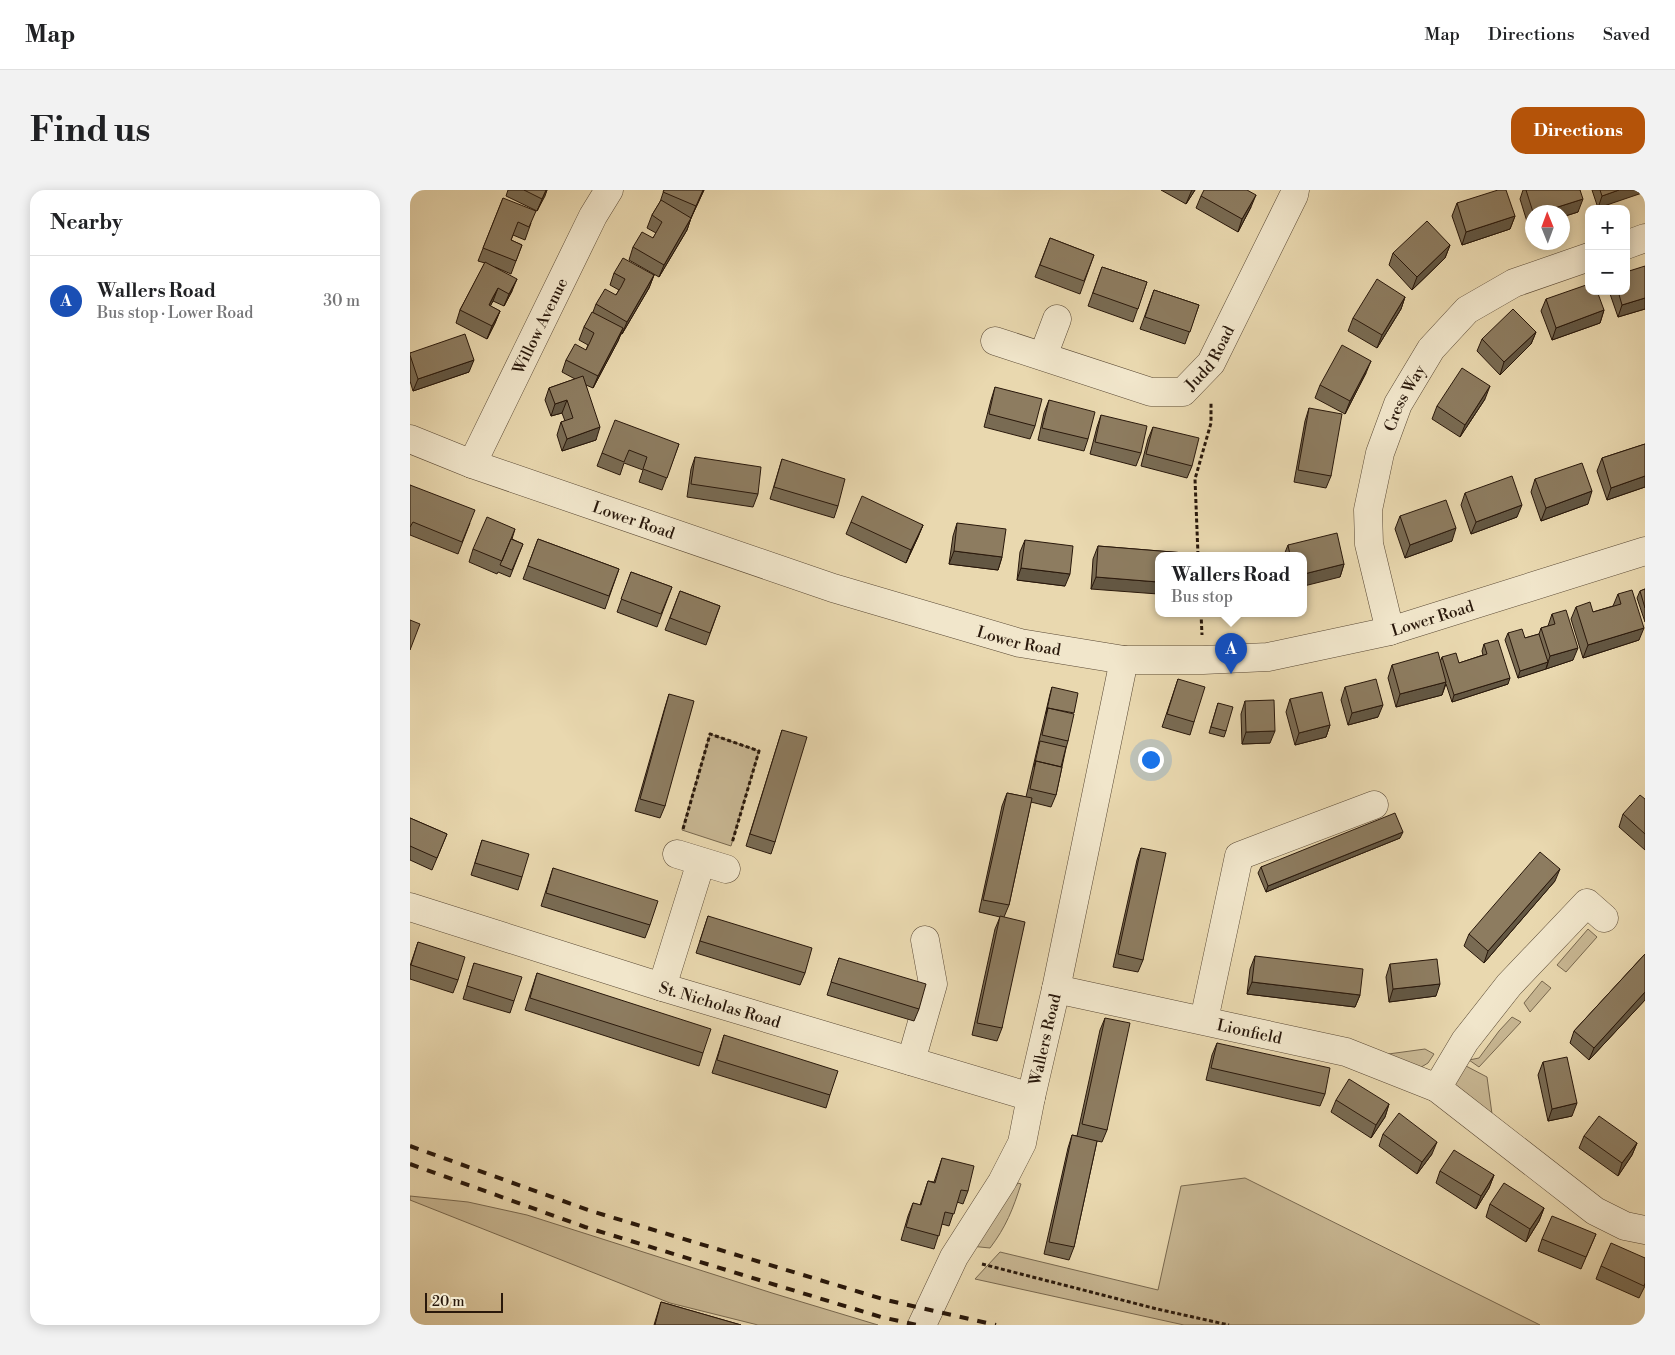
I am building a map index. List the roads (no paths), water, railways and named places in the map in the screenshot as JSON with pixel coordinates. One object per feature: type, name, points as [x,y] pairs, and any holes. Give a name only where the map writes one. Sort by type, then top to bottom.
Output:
[{"type":"street","name":"Willow Avenue","points":[[472,464],[593,216],[609,190]]},
{"type":"street","name":"Judd Road","points":[[995,341],[1151,392],[1183,392],[1211,363],[1294,196],[1295,190]]},
{"type":"street","points":[[1630,244],[1645,238]]},
{"type":"street","name":"Cress Way","points":[[1390,631],[1369,544],[1368,510],[1380,453],[1398,404],[1431,349],[1467,310],[1514,283],[1585,258]]},
{"type":"street","points":[[1043,356],[1057,319]]},
{"type":"street","name":"Lower Road","points":[[410,439],[472,464],[832,588],[1020,643],[1124,660],[1268,658],[1390,631],[1645,550]]},
{"type":"street","name":"Wallers Road","points":[[922,1325],[954,1257],[1002,1182],[1022,1143],[1124,660]]},
{"type":"street","points":[[1204,1020],[1239,856],[1374,805]]},
{"type":"street","points":[[662,987],[701,861]]},
{"type":"street","points":[[1437,1088],[1465,1041],[1509,985],[1587,902],[1604,918]]},
{"type":"street","name":"St. Nicholas Road","points":[[410,907],[662,987],[1031,1097]]},
{"type":"street","points":[[910,1061],[933,984],[925,940]]},
{"type":"street","name":"Lionfield","points":[[1056,989],[1346,1052],[1437,1088],[1595,1211],[1625,1226],[1645,1230]]},
{"type":"railway","points":[[410,1146],[591,1211],[886,1300],[996,1325]]},
{"type":"railway","points":[[410,1164],[585,1227],[881,1317],[917,1325]]},
{"type":"place","name":"Wallers Road","points":[[1231,674]]}]
